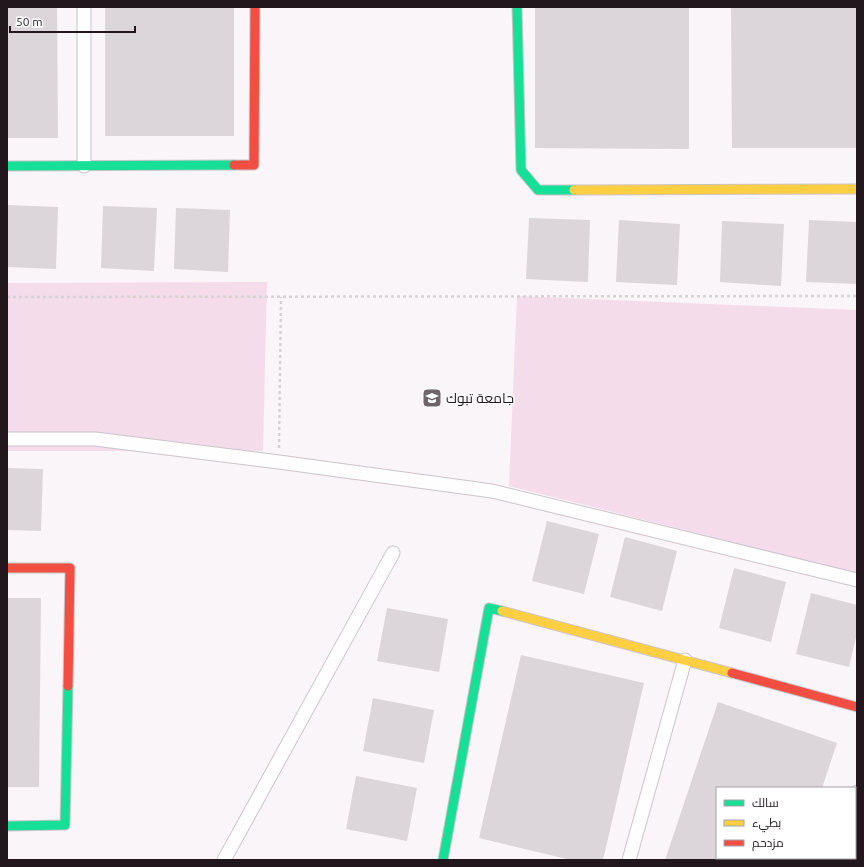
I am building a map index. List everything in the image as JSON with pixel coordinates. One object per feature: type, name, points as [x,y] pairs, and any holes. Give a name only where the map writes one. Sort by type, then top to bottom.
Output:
[{"type":"street","points":[[84,7],[84,166]]},
{"type":"street","points":[[7,166],[254,165],[255,7]]},
{"type":"street","points":[[518,7],[521,170],[538,190],[857,189]]},
{"type":"street","points":[[7,439],[94,439],[492,491],[857,580]]},
{"type":"street","points":[[224,860],[393,553]]},
{"type":"street","points":[[7,568],[70,568],[65,824],[7,826]]},
{"type":"street","points":[[444,860],[489,608],[857,707]]},
{"type":"street","points":[[629,860],[685,660]]},
{"type":"path","points":[[7,297],[857,296]]},
{"type":"path","points":[[279,462],[281,297]]},
{"type":"shaded area","points":[[267,282],[263,451],[7,451],[7,283]]},
{"type":"shaded area","points":[[517,296],[857,310],[857,573],[509,486]]},
{"type":"building","points":[[7,7],[57,7],[58,138],[7,138]]},
{"type":"building","points":[[105,7],[234,7],[234,136],[105,136]]},
{"type":"building","points":[[535,7],[689,7],[689,149],[535,148]]},
{"type":"building","points":[[731,7],[857,7],[857,148],[732,148]]},
{"type":"building","points":[[7,205],[58,207],[56,269],[7,267]]},
{"type":"building","points":[[103,206],[157,208],[154,271],[101,268]]},
{"type":"building","points":[[176,208],[230,210],[228,272],[174,269]]},
{"type":"building","points":[[529,218],[590,220],[588,282],[526,279]]},
{"type":"building","points":[[619,220],[680,224],[677,285],[616,282]]},
{"type":"building","points":[[809,220],[857,222],[857,284],[806,282]]},
{"type":"building","points":[[722,221],[784,224],[781,286],[720,282]]},
{"type":"building","points":[[7,468],[43,469],[41,531],[7,530]]},
{"type":"building","points":[[547,521],[599,534],[584,594],[532,581]]},
{"type":"building","points":[[625,537],[677,551],[662,611],[610,597]]},
{"type":"building","points":[[734,568],[786,582],[771,642],[719,628]]},
{"type":"building","points":[[811,593],[857,605],[857,633],[849,667],[796,654]]},
{"type":"building","points":[[7,598],[41,598],[39,787],[7,787]]},
{"type":"building","points":[[387,608],[448,619],[439,672],[377,661]]},
{"type":"building","points":[[521,655],[644,683],[603,860],[571,860],[479,838]]},
{"type":"building","points":[[373,698],[434,710],[424,763],[363,751]]},
{"type":"building","points":[[718,702],[837,743],[822,787],[716,787],[716,859],[798,860],[665,860]]},
{"type":"building","points":[[356,776],[417,788],[407,841],[346,829]]},
{"type":"traffic: fast","points":[[517,7],[521,170],[538,190],[574,190]]},
{"type":"traffic: fast","points":[[7,166],[234,165]]},
{"type":"traffic: fast","points":[[443,860],[489,608],[502,611]]},
{"type":"traffic: fast","points":[[7,826],[65,825],[68,686]]},
{"type":"traffic: slow","points":[[574,190],[857,189]]},
{"type":"traffic: slow","points":[[502,611],[732,673]]},
{"type":"traffic: jam","points":[[234,165],[254,165],[255,7]]},
{"type":"traffic: jam","points":[[7,568],[70,568],[68,686]]},
{"type":"traffic: jam","points":[[732,673],[857,707]]},
{"type":"place","name":"جامعة تبوك","points":[[432,398]]}]
